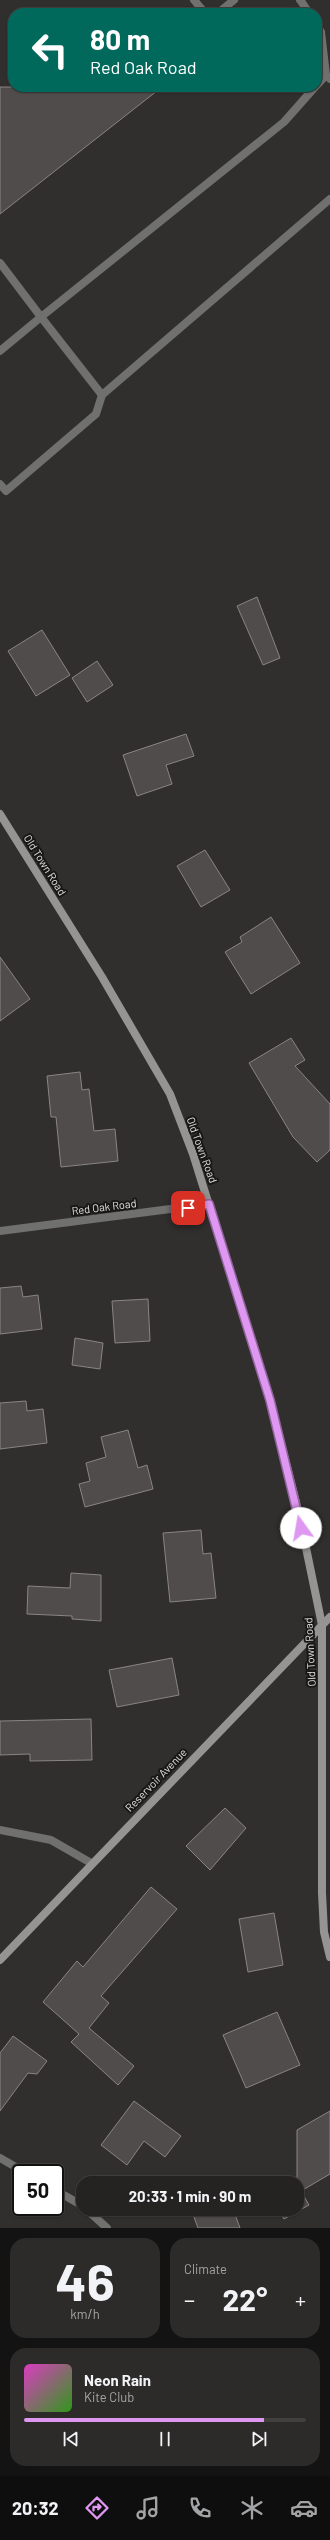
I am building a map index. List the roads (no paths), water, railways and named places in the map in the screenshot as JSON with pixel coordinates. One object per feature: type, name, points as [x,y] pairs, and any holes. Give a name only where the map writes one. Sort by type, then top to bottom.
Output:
[{"type":"main road","name":"Old Town Road","points":[[0,814],[102,976],[170,1094],[209,1204],[270,1400],[298,1514],[322,1625],[322,1893],[324,1932],[330,1957]]},
{"type":"main road","name":"Reservoir Avenue","points":[[0,1960],[91,1863],[330,1617]]},
{"type":"street","points":[[194,0],[201,8]]},
{"type":"street","points":[[224,8],[234,0]]},
{"type":"street","points":[[322,38],[328,77]]},
{"type":"street","points":[[0,351],[284,122],[311,92]]},
{"type":"street","points":[[0,484],[6,491],[96,414],[102,395],[330,199]]},
{"type":"street","points":[[0,263],[102,395]]},
{"type":"street","name":"Red Oak Road","points":[[0,1231],[209,1204]]},
{"type":"street","points":[[0,1830],[51,1840],[91,1863]]},
{"type":"street","points":[[0,2158],[12,2165]]},
{"type":"street","points":[[64,2195],[76,2202]]},
{"type":"street","points":[[94,2216],[107,2228]]}]
